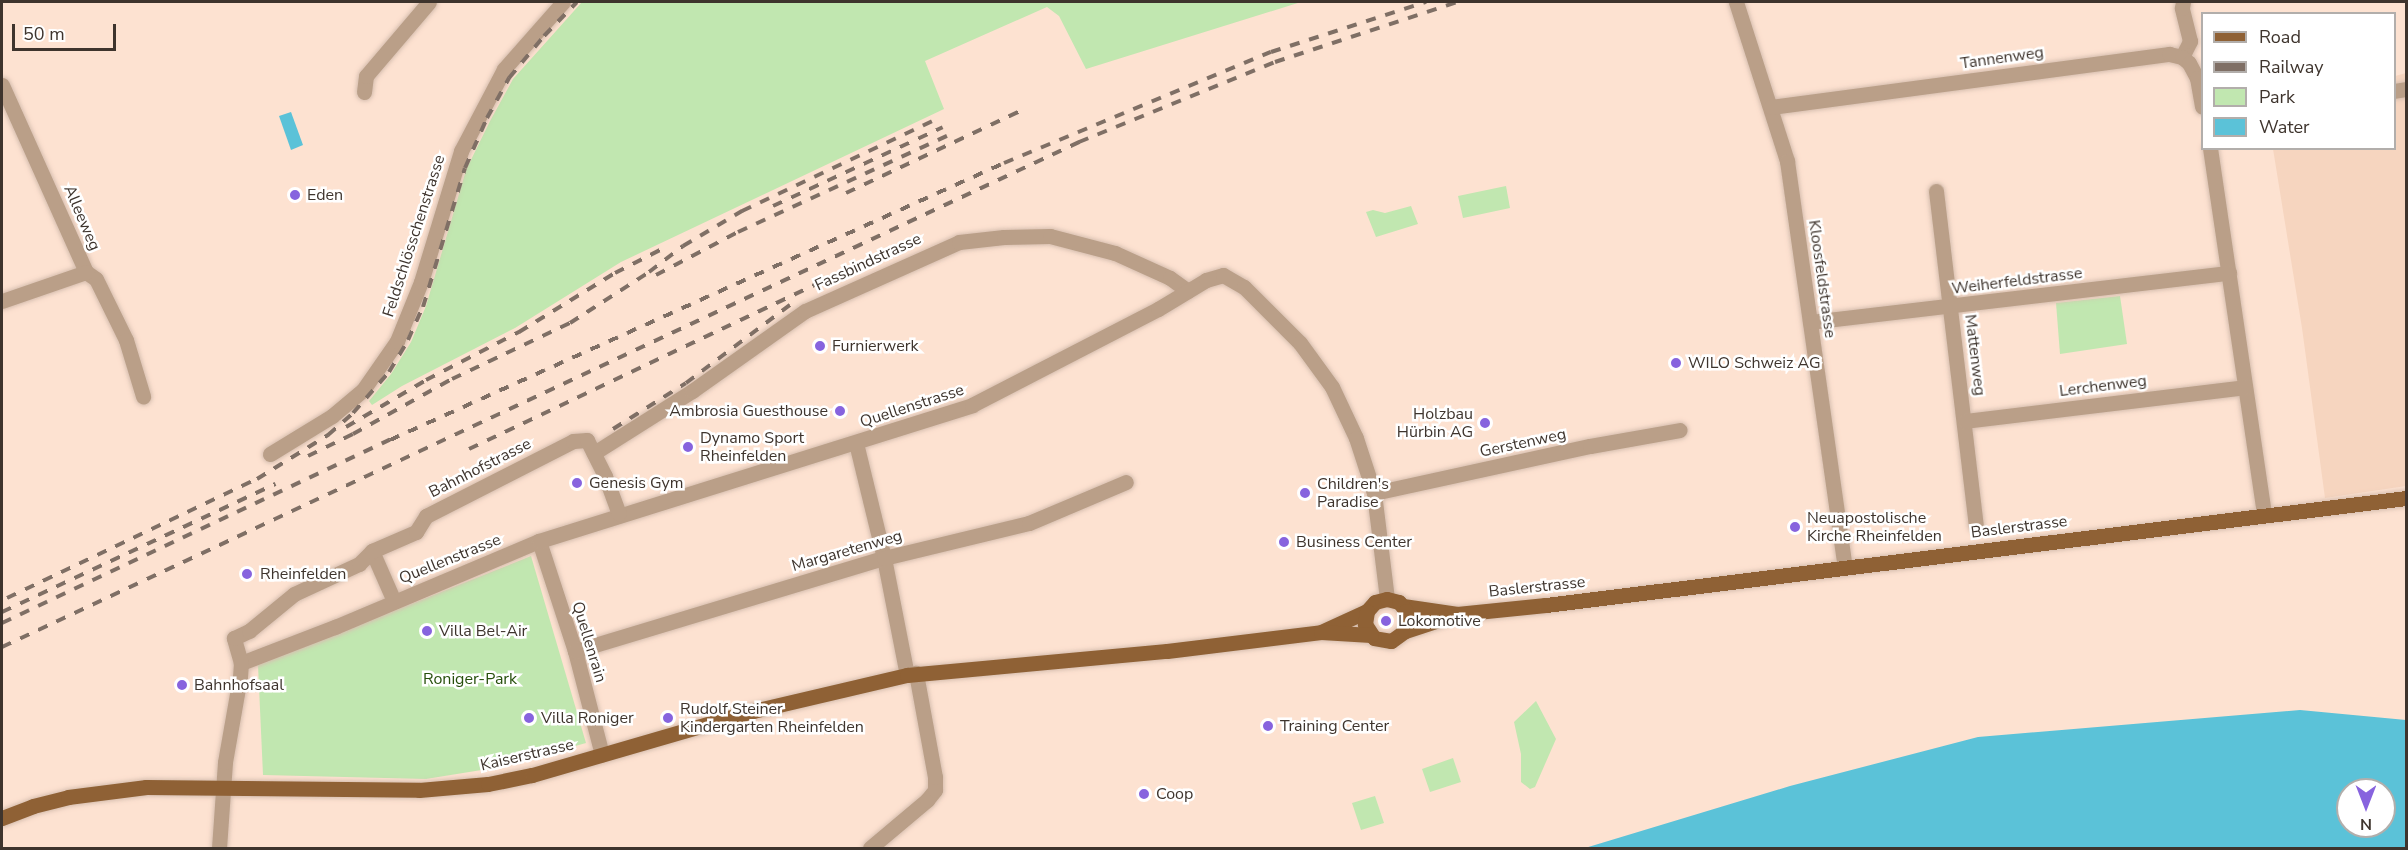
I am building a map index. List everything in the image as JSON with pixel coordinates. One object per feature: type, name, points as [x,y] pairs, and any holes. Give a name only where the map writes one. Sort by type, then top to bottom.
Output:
[{"type":"main road","name":"Baslerstrasse","points":[[1405,631],[1457,614],[2406,498]]},
{"type":"main road","points":[[1387,599],[1403,606],[1407,616],[1405,631],[1391,641],[1379,640],[1371,635],[1321,632],[1367,611],[1375,602],[1387,599]]},
{"type":"main road","name":"Baslerstrasse","points":[[1403,606],[1457,614]]},
{"type":"main road","points":[[1367,611],[1365,624],[1371,635]]},
{"type":"main road","name":"Kaiserstrasse","points":[[2,818],[46,802],[98,792],[146,787],[222,786],[419,790],[488,784],[532,775],[753,711],[911,674],[1167,651],[1321,632]]},
{"type":"street","points":[[364,92],[366,76],[429,2]]},
{"type":"street","name":"Feldschlösschenstrasse","points":[[270,454],[333,416],[363,390],[397,341],[421,282],[461,151],[504,69],[563,2]]},
{"type":"street","name":"Kloosfeldstrasse","points":[[1736,2],[1787,162],[1845,567]]},
{"type":"street","points":[[2183,2],[2182,8],[2190,42],[2182,57],[2189,63],[2197,78],[2201,101]]},
{"type":"street","name":"Tannenweg","points":[[1771,107],[2169,54],[2182,57]]},
{"type":"street","name":"Alleeweg","points":[[2,85],[86,272],[96,279],[126,340],[143,396]]},
{"type":"street","points":[[2210,150],[2264,515]]},
{"type":"street","name":"Mattenweg","points":[[1936,191],[1976,525]]},
{"type":"street","name":"Fassbindstrasse","points":[[594,453],[692,392],[805,311],[959,242],[1004,237],[1050,236],[1115,253],[1170,278],[1188,291]]},
{"type":"street","points":[[2,301],[86,272]]},
{"type":"street","name":"Weiherfeldstrasse","points":[[1810,322],[2229,273]]},
{"type":"street","name":"Quellenstrasse","points":[[241,663],[538,541],[972,405],[1206,280],[1223,275],[1244,287],[1300,343],[1332,387],[1356,438],[1374,493],[1387,599]]},
{"type":"street","name":"Lerchenweg","points":[[1965,422],[2246,387]]},
{"type":"street","name":"Gerstenweg","points":[[1374,493],[1590,446],[1680,430]]},
{"type":"street","name":"Bahnhofstrasse","points":[[219,849],[222,786],[237,702],[241,663],[234,638],[249,630],[294,594],[359,564],[372,551],[416,532],[426,516],[573,441],[587,440],[594,453]]},
{"type":"street","points":[[856,443],[935,777],[934,790],[927,800],[870,849]]},
{"type":"street","points":[[594,453],[619,514]]},
{"type":"street","name":"Margaretenweg","points":[[575,651],[884,558],[1029,523],[1126,482]]},
{"type":"street","name":"Quellenrain","points":[[538,541],[575,651],[602,755]]},
{"type":"street","points":[[372,551],[394,601]]},
{"type":"shaded area","points":[[2406,73],[2406,486],[2325,498],[2302,328],[2273,150],[2396,150],[2396,76]]},
{"type":"green space","points":[[582,2],[1301,2],[1086,69],[1059,16],[1047,7],[925,61],[944,109],[621,262],[515,328],[402,386],[372,405],[369,401],[391,374],[411,342],[426,306],[466,170],[490,121],[513,79]]},
{"type":"green space","points":[[1506,186],[1510,208],[1463,218],[1458,196]]},
{"type":"green space","points":[[1411,206],[1418,224],[1376,237],[1366,212],[1373,210],[1385,213]]},
{"type":"green space","points":[[2120,296],[2127,344],[2060,354],[2056,303]]},
{"type":"green space","name":"Roniger-Park","points":[[531,556],[586,743],[500,767],[426,779],[263,775],[258,665]]},
{"type":"green space","points":[[1536,701],[1556,739],[1535,787],[1530,789],[1521,782],[1521,754],[1514,722]]},
{"type":"green space","points":[[1453,758],[1461,782],[1430,792],[1422,769]]},
{"type":"green space","points":[[1375,796],[1384,823],[1361,830],[1352,803]]},
{"type":"water","points":[[291,112],[303,145],[291,150],[279,116]]},
{"type":"water","points":[[2300,710],[2406,720],[2406,848],[1585,848],[1790,786],[1978,737]]},
{"type":"railway","points":[[7,598],[257,479],[328,435],[353,413],[389,372],[408,340],[423,307],[465,168],[487,118],[509,78],[544,36],[577,2]]},
{"type":"railway","points":[[2,623],[390,440],[1004,163],[1271,52],[1426,2]]},
{"type":"railway","points":[[2,647],[1079,142],[1275,62],[1458,2]]},
{"type":"railway","points":[[846,193],[1022,110]]},
{"type":"railway","points":[[308,456],[353,434],[452,379],[570,323],[649,272],[683,246],[742,211],[937,119]]},
{"type":"railway","points":[[773,206],[943,127]]},
{"type":"railway","points":[[656,275],[738,232],[947,136]]},
{"type":"railway","points":[[469,449],[900,244]]},
{"type":"railway","points":[[346,427],[426,380],[519,332],[615,273],[662,249]]},
{"type":"railway","points":[[613,429],[686,383],[790,305]]},
{"type":"railway","points":[[2,612],[275,484]]},
{"type":"place","name":"Eden","points":[[295,195]]},
{"type":"place","name":"Furnierwerk","points":[[820,346]]},
{"type":"place","name":"WILO Schweiz AG","points":[[1676,363]]},
{"type":"place","name":"Ambrosia Guesthouse","points":[[840,411]]},
{"type":"place","name":"Holzbau Hürbin AG","points":[[1485,423]]},
{"type":"place","name":"Dynamo Sport Rheinfelden","points":[[688,447]]},
{"type":"place","name":"Genesis Gym","points":[[577,483]]},
{"type":"place","name":"Children's Paradise","points":[[1305,493]]},
{"type":"place","name":"Neuapostolische Kirche Rheinfelden","points":[[1795,527]]},
{"type":"place","name":"Business Center","points":[[1284,542]]},
{"type":"place","name":"Rheinfelden","points":[[247,574]]},
{"type":"place","name":"Lokomotive","points":[[1386,621]]},
{"type":"place","name":"Villa Bel-Air","points":[[427,631]]},
{"type":"place","name":"Bahnhofsaal","points":[[182,685]]},
{"type":"place","name":"Villa Roniger","points":[[529,718]]},
{"type":"place","name":"Rudolf Steiner Kindergarten Rheinfelden","points":[[668,718]]},
{"type":"place","name":"Training Center","points":[[1268,726]]},
{"type":"place","name":"Coop","points":[[1144,794]]}]
